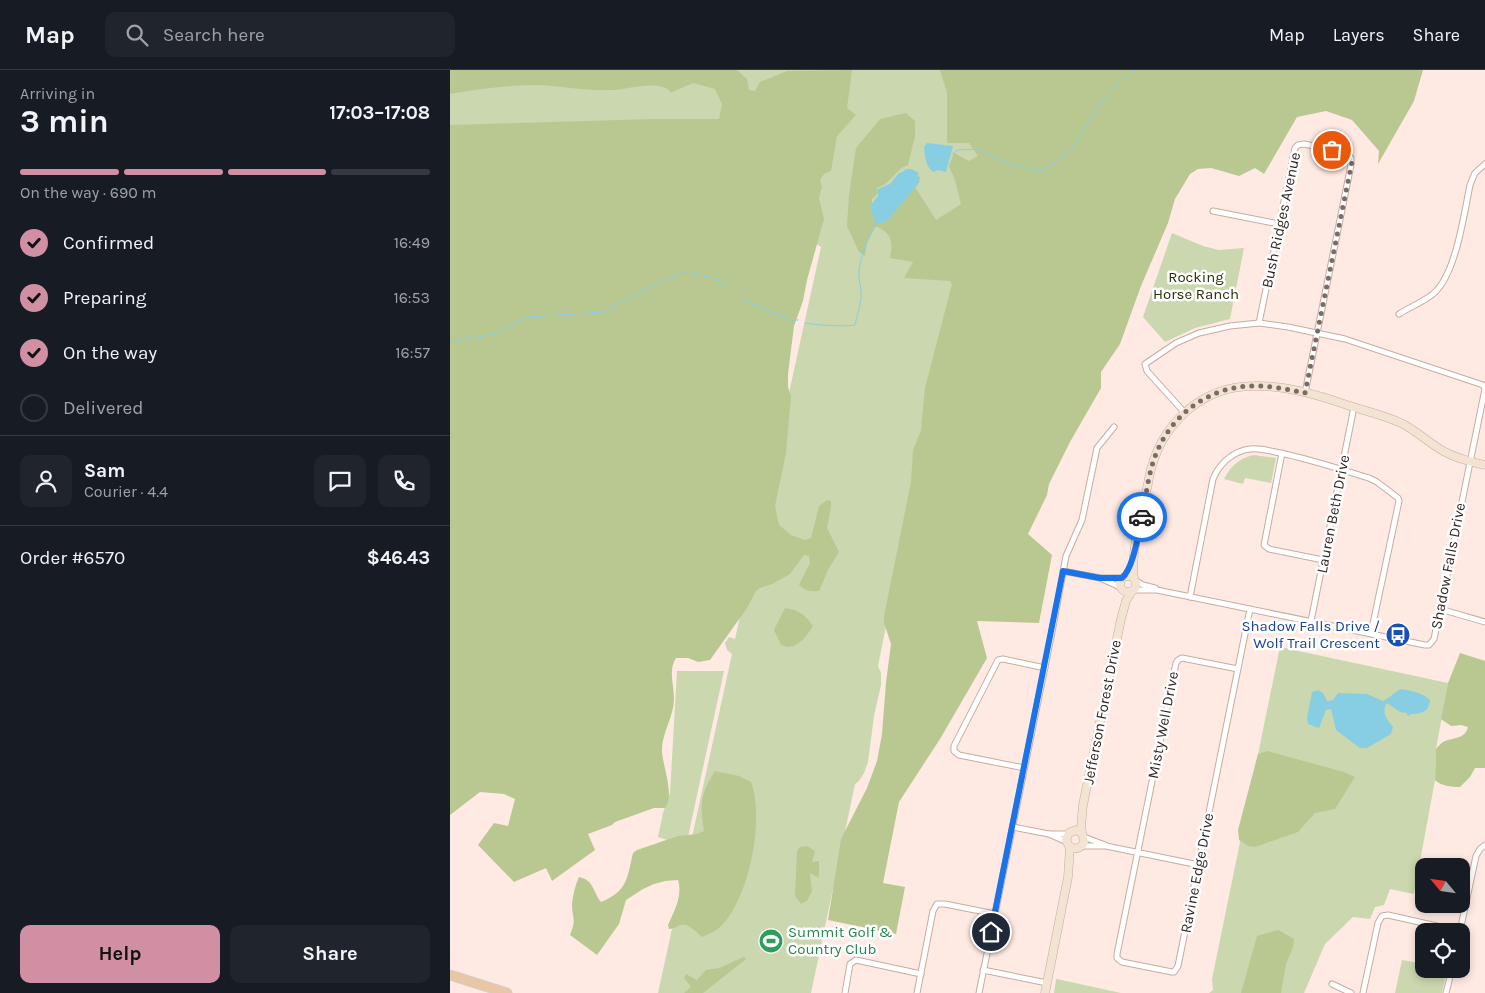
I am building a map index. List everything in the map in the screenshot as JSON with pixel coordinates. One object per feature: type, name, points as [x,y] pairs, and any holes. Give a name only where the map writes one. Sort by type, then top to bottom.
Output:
[{"type":"main road","points":[[450,974],[507,993]]},
{"type":"street","name":"Bush Ridges Avenue","points":[[1259,323],[1294,152],[1298,145],[1304,144],[1349,155],[1352,158],[1352,165],[1305,393]]},
{"type":"street","points":[[1399,314],[1434,294],[1446,278],[1452,264],[1470,185],[1475,173],[1485,164]]},
{"type":"street","points":[[1213,211],[1279,224]]},
{"type":"street","points":[[1184,412],[1145,367],[1147,361],[1176,343],[1199,333],[1230,326],[1259,323],[1317,333]]},
{"type":"street","name":"Shadow Falls Drive","points":[[1133,590],[1157,590],[1190,596],[1429,645],[1434,639],[1485,389],[1483,385],[1363,345],[1317,333]]},
{"type":"street","points":[[1100,578],[1128,592],[1133,590],[1136,585],[1134,579],[1135,550],[1155,455],[1166,433],[1184,412],[1210,396],[1241,387],[1265,386],[1305,393],[1354,407],[1401,424],[1444,451],[1485,465]]},
{"type":"street","name":"Lauren Beth Drive","points":[[1311,621],[1354,407]]},
{"type":"street","points":[[978,993],[1068,548],[1082,520],[1097,448],[1114,427]]},
{"type":"street","points":[[1190,596],[1213,479],[1218,469],[1231,456],[1245,450],[1262,449],[1282,453],[1311,459],[1377,482],[1396,496],[1399,501],[1371,633]]},
{"type":"street","points":[[1282,453],[1264,545],[1268,550],[1323,560]]},
{"type":"street","points":[[1121,588],[1120,582],[1135,550]]},
{"type":"street","points":[[1063,571],[1100,578],[1123,578],[1130,576],[1134,579]]},
{"type":"street","name":"Shadow Falls Drive","points":[[1134,579],[1157,590]]},
{"type":"street","name":"Jefferson Forest Drive","points":[[1121,588],[1121,619]]},
{"type":"street","name":"Jefferson Forest Drive","points":[[1083,835],[1083,805],[1121,619],[1126,601],[1133,590]]},
{"type":"street","name":"Ravine Edge Drive","points":[[1138,852],[1117,958],[1122,962],[1174,972],[1178,966],[1250,609]]},
{"type":"street","points":[[1440,609],[1485,622]]},
{"type":"street","name":"Misty Well Drive","points":[[1138,852],[1178,660],[1182,658],[1238,669]]},
{"type":"street","points":[[1024,768],[959,755],[954,750],[954,746],[998,660],[1003,659],[1045,668]]},
{"type":"street","name":"Jefferson Forest Drive","points":[[1070,832],[1083,805]]},
{"type":"street","points":[[1013,827],[1049,834],[1078,830],[1083,835],[1106,846]]},
{"type":"street","points":[[1045,993],[1068,877],[1070,832]]},
{"type":"street","points":[[1049,834],[1069,845],[1080,847],[1106,846],[1198,865]]},
{"type":"street","points":[[1068,877],[1080,847],[1084,842],[1083,835]]},
{"type":"street","points":[[1462,923],[1476,856],[1485,845]]},
{"type":"street","points":[[917,993],[933,911],[938,904],[995,914]]},
{"type":"street","points":[[1363,993],[1378,923],[1382,916],[1388,915],[1424,923]]},
{"type":"street","points":[[845,993],[850,964],[856,960],[921,974]]},
{"type":"street","points":[[983,970],[1047,983]]},
{"type":"street","points":[[1446,993],[1450,978]]},
{"type":"street","points":[[1332,984],[1351,993]]},
{"type":"green space","points":[[450,70],[1006,70],[962,249],[878,666],[881,673],[881,685],[874,716],[868,762],[864,773],[855,784],[811,993],[658,993],[732,654],[727,650],[725,643],[729,637],[735,639],[821,247],[653,124],[450,132]]},
{"type":"green space","points":[[450,70],[737,70],[747,79],[749,90],[755,91],[760,82],[787,71],[852,70],[847,108],[856,115],[837,136],[831,171],[824,174],[820,180],[822,187],[819,198],[824,219],[803,301],[794,326],[788,374],[788,387],[791,397],[786,453],[775,506],[779,525],[791,535],[805,540],[811,538],[819,506],[827,500],[831,501],[827,528],[839,552],[828,570],[819,591],[808,591],[799,585],[810,563],[809,556],[804,555],[790,574],[756,591],[747,608],[710,660],[698,662],[688,658],[676,658],[672,668],[673,706],[662,745],[669,789],[668,803],[665,808],[654,808],[588,834],[595,850],[552,881],[546,868],[514,882],[478,845],[494,823],[508,826],[515,799],[504,794],[480,792],[450,815],[450,125],[719,119],[722,104],[715,89],[693,83],[670,93],[665,88],[650,85],[617,90],[601,90],[538,85],[450,94]]},
{"type":"green space","points":[[940,70],[1423,70],[1414,101],[1378,164],[1379,151],[1352,120],[1326,111],[1297,117],[1264,174],[1255,168],[1239,176],[1211,168],[1198,169],[1190,174],[1175,199],[1168,223],[1141,286],[1120,344],[1101,372],[1101,388],[1070,442],[1049,484],[1047,495],[1028,534],[1052,555],[1039,623],[977,621],[987,658],[940,739],[899,802],[883,883],[905,887],[896,934],[828,920],[841,839],[867,788],[877,761],[882,734],[891,644],[884,623],[884,616],[911,482],[913,450],[921,430],[925,388],[952,284],[950,281],[904,278],[913,262],[890,258],[891,242],[885,232],[875,226],[867,242],[865,256],[859,252],[847,226],[849,195],[856,148],[880,119],[906,113],[915,121],[915,136],[908,165],[900,169],[887,182],[877,188],[878,192],[872,199],[872,207],[915,187],[936,220],[961,204],[955,180],[949,166],[954,153],[969,161],[978,156],[969,143],[947,143],[947,93]]},
{"type":"green space","name":"Rocking Horse Ranch","points":[[1172,233],[1203,246],[1219,250],[1244,248],[1230,319],[1195,328],[1165,342],[1143,317]]},
{"type":"green space","points":[[1253,455],[1276,458],[1271,483],[1245,478],[1243,484],[1224,479],[1235,464]]},
{"type":"green space","points":[[785,608],[802,614],[813,626],[804,639],[791,647],[781,645],[774,630]]},
{"type":"green space","points":[[1280,647],[1448,683],[1436,749],[1435,780],[1421,858],[1415,858],[1414,894],[1390,889],[1384,905],[1375,907],[1370,919],[1353,917],[1325,944],[1304,993],[1209,993],[1213,990],[1212,979]]},
{"type":"green space","points":[[1460,653],[1485,661],[1485,768],[1475,768],[1470,777],[1460,787],[1453,787],[1440,784],[1435,780],[1436,749],[1443,742],[1458,738],[1464,734],[1468,727],[1461,725],[1451,726],[1441,719],[1448,683]]},
{"type":"green space","points":[[677,671],[724,671],[686,846],[658,837],[670,793]]},
{"type":"green space","points":[[1267,751],[1344,772],[1355,777],[1335,809],[1315,813],[1298,832],[1255,847],[1248,846],[1239,840],[1238,830],[1258,754]]},
{"type":"green space","points":[[715,771],[739,776],[751,782],[755,798],[756,817],[752,859],[746,880],[739,899],[730,915],[719,928],[702,937],[687,925],[669,929],[668,925],[679,898],[678,880],[654,884],[626,900],[619,924],[597,955],[570,935],[574,922],[573,897],[579,877],[588,881],[601,902],[617,893],[625,883],[633,853],[637,850],[678,836],[697,834],[704,831],[702,800],[706,786]]},
{"type":"green space","points":[[807,846],[815,851],[812,862],[819,861],[819,878],[810,873],[812,891],[807,901],[801,904],[795,896],[797,851],[800,847]]},
{"type":"green space","points":[[1278,930],[1294,939],[1286,964],[1281,993],[1241,993],[1257,936]]},
{"type":"green space","points":[[744,957],[746,959],[703,993],[684,993],[691,987],[684,978],[686,974],[697,980],[706,970],[719,968]]},
{"type":"green space","points":[[1402,960],[1415,962],[1415,978],[1445,978],[1442,993],[1395,993]]},
{"type":"green space","points":[[1057,979],[1121,993],[1054,993]]},
{"type":"water","points":[[927,143],[953,146],[946,172],[938,170],[933,172],[928,166],[924,147]]},
{"type":"water","points":[[907,169],[919,173],[917,176],[920,177],[919,183],[887,221],[876,225],[870,206],[878,196],[878,189],[890,184],[898,174]]},
{"type":"water","points":[[1401,689],[1416,692],[1427,697],[1430,700],[1428,707],[1424,712],[1409,716],[1407,713],[1400,712],[1387,703],[1385,713],[1393,727],[1391,734],[1367,748],[1360,748],[1336,730],[1331,709],[1326,710],[1319,728],[1308,724],[1307,718],[1312,692],[1318,690],[1323,693],[1327,701],[1333,700],[1338,693],[1367,694],[1383,701]]},
{"type":"waterway","points":[[952,154],[958,150],[979,149],[1006,163],[1040,171],[1050,166],[1074,147],[1101,102],[1116,85],[1135,70]]},
{"type":"waterway","points":[[805,323],[855,325],[861,296],[859,279],[861,258],[876,225]]},
{"type":"waterway","points":[[450,342],[494,334],[528,317],[603,312],[662,281],[686,273],[715,278],[740,299],[791,320],[798,320]]},
{"type":"way so far","points":[[1142,517],[1155,455],[1166,433],[1184,412],[1210,396],[1241,387],[1265,386],[1305,393],[1352,162],[1352,158],[1347,153],[1332,150]]},
{"type":"place","name":"Shadow Falls Drive / Wolf Trail Crescent","points":[[1398,635]]},
{"type":"place","name":"Summit Golf & Country Club","points":[[771,941]]},
{"type":"route","points":[[991,932],[1063,571],[1100,578],[1114,579],[1124,577],[1135,550],[1142,517]]}]
